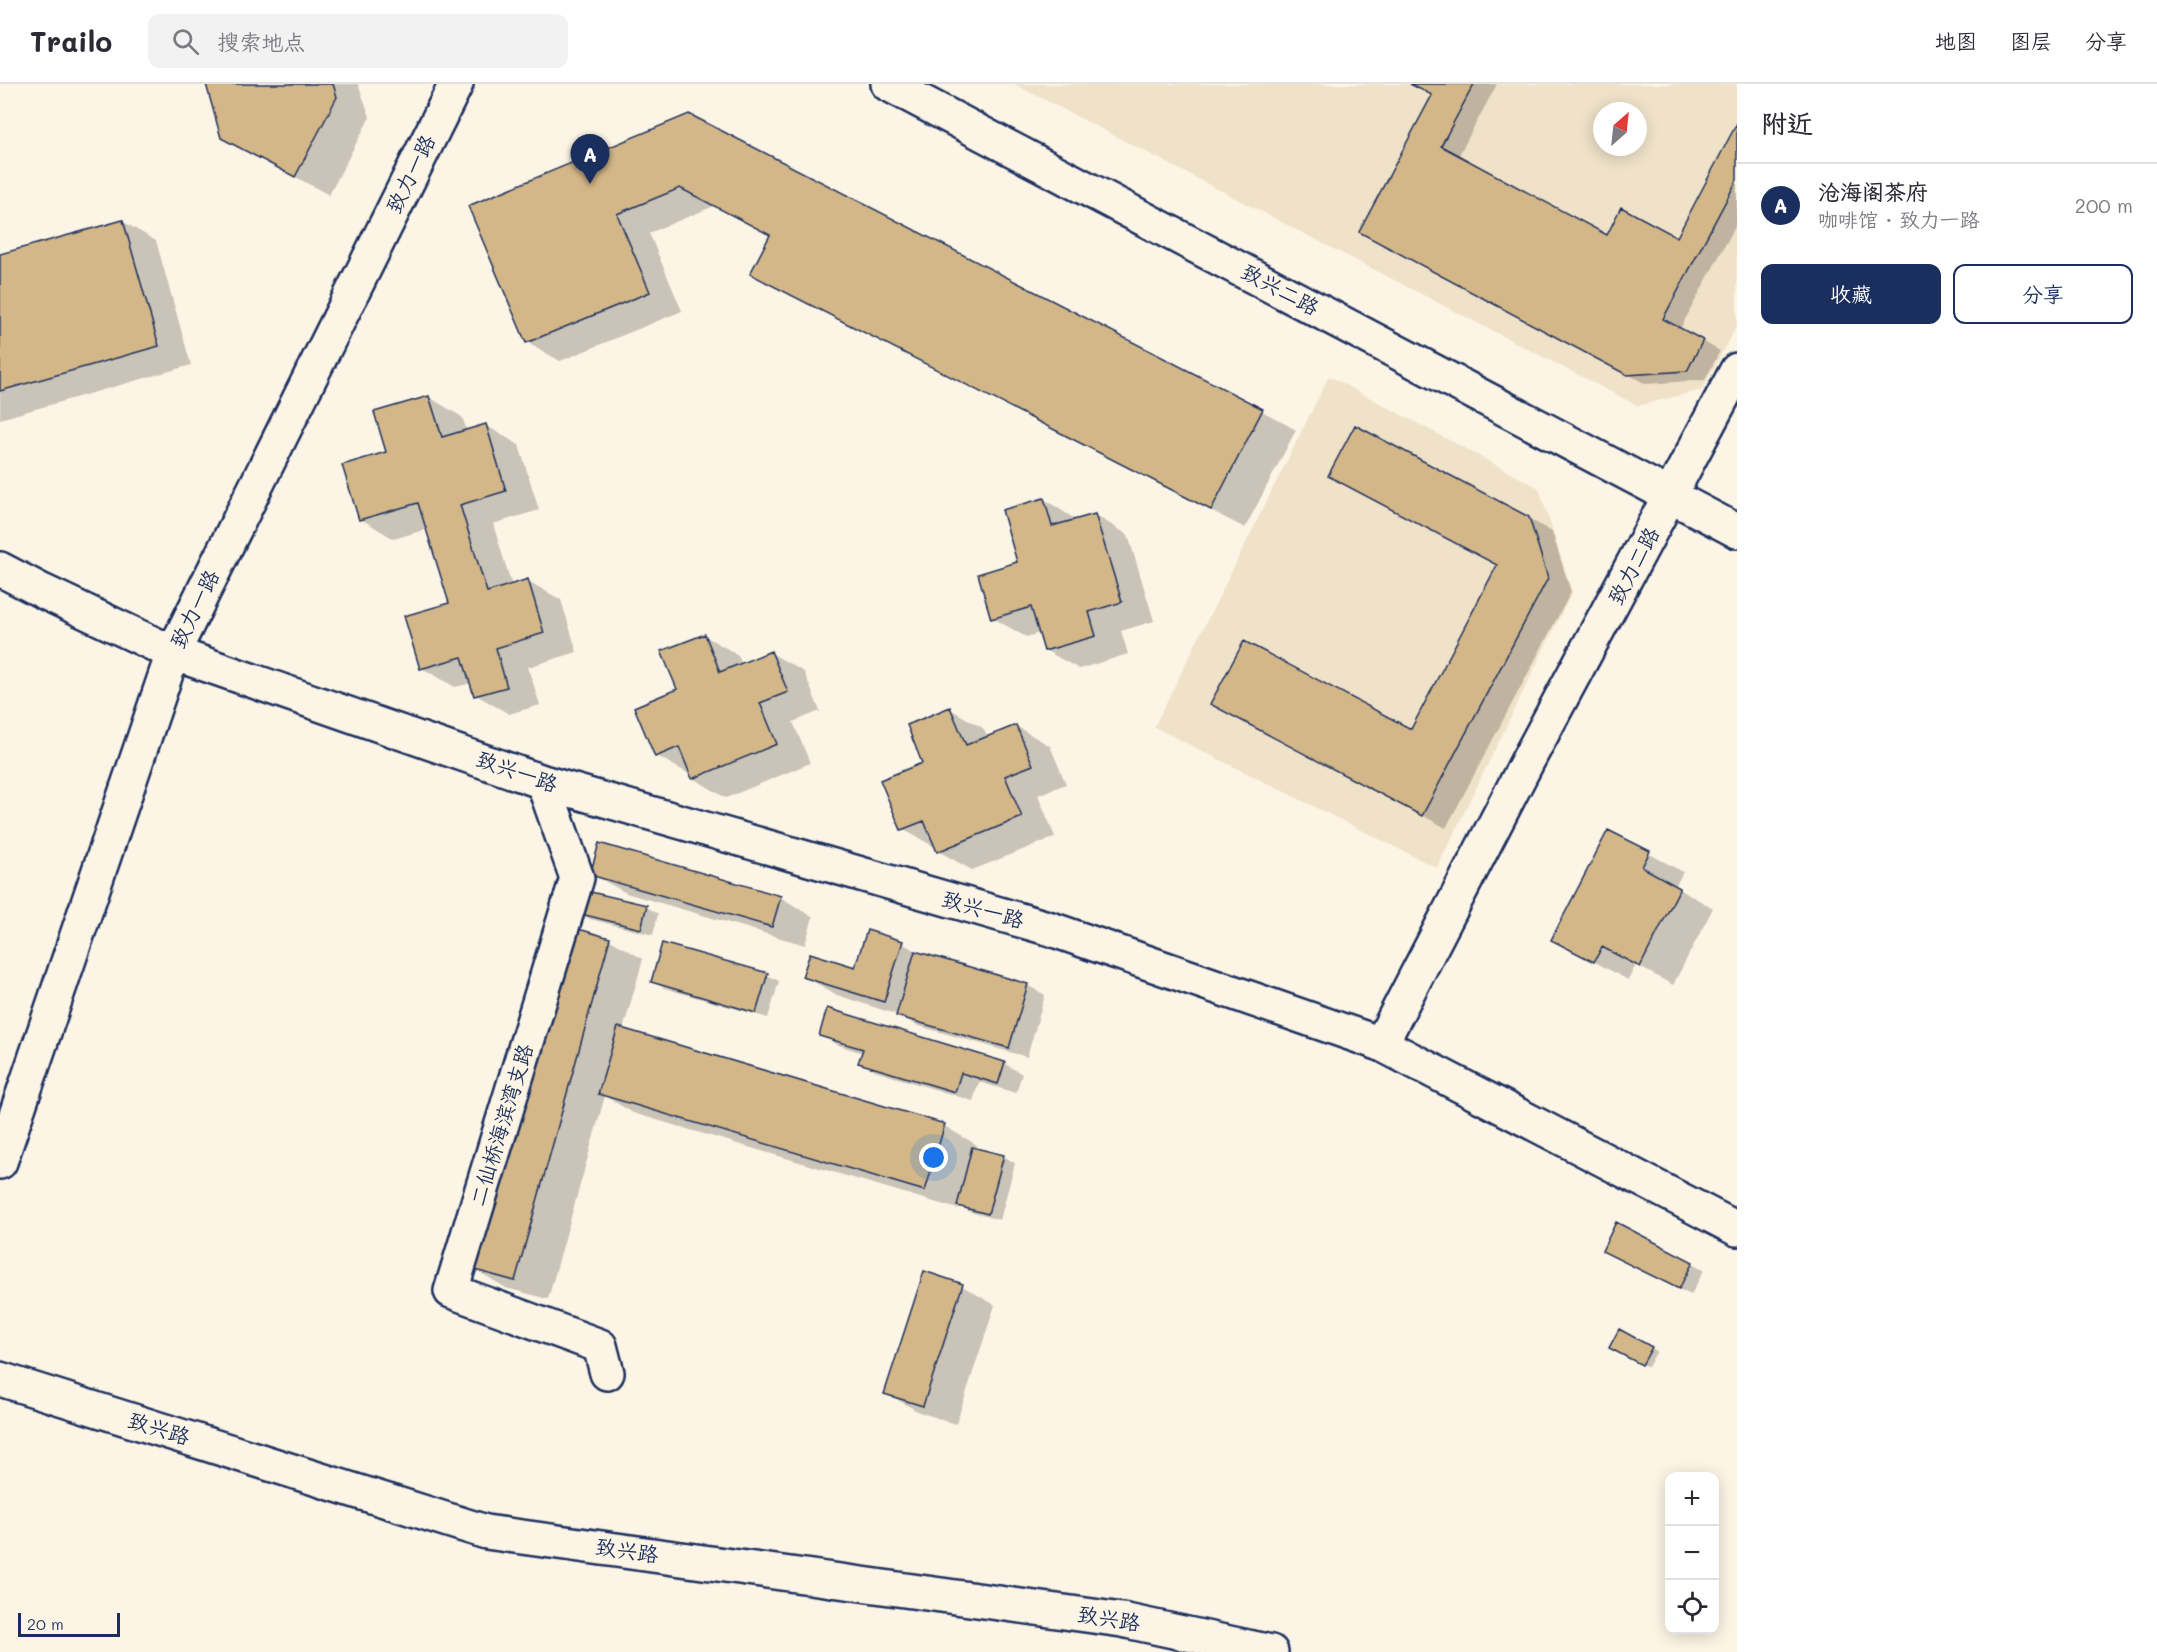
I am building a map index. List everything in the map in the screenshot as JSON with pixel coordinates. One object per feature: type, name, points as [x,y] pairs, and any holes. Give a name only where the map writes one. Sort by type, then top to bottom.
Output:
[{"type":"street","name":"致力一路","points":[[0,1162],[173,653],[456,84]]},
{"type":"street","name":"致兴二路","points":[[888,84],[1737,531]]},
{"type":"street","name":"致力二路","points":[[1380,1044],[1528,760],[1671,497],[1737,370]]},
{"type":"street","name":"致兴一路","points":[[0,569],[173,653],[543,782],[1051,929],[1380,1044],[1737,1229]]},
{"type":"street","name":"二仙桥海滨湾支路","points":[[543,782],[577,878],[451,1291],[600,1346],[607,1373]]},
{"type":"street","name":"致兴路","points":[[0,1379],[486,1532],[1122,1620],[1271,1652]]},
{"type":"shaded area","points":[[1014,84],[1737,84],[1737,325],[1702,390],[1638,406]]},
{"type":"shaded area","points":[[1329,376],[1539,488],[1572,592],[1437,868],[1154,727]]},
{"type":"building","points":[[206,84],[333,84],[337,97],[295,177],[221,138]]},
{"type":"building","points":[[1410,84],[1474,84],[1441,146],[1607,235],[1621,207],[1677,237],[1737,123],[1737,180],[1663,319],[1703,340],[1687,371],[1627,375],[1359,232],[1432,95]]},
{"type":"building","points":[[689,114],[1263,409],[1211,510],[750,274],[770,235],[680,188],[617,214],[650,292],[526,343],[468,206]]},
{"type":"building","points":[[123,220],[159,346],[0,391],[0,254]]},
{"type":"building","points":[[429,396],[442,437],[486,424],[506,491],[460,505],[487,592],[528,579],[544,633],[496,648],[507,687],[474,696],[462,657],[420,669],[404,616],[449,603],[418,503],[359,520],[342,465],[386,452],[374,412]]},
{"type":"building","points":[[1355,425],[1529,517],[1548,578],[1422,816],[1210,704],[1244,641],[1411,729],[1497,565],[1328,476]]},
{"type":"building","points":[[1044,498],[1052,526],[1095,514],[1122,602],[1089,612],[1096,636],[1044,651],[1031,607],[991,619],[978,574],[1017,562],[1002,510]]},
{"type":"building","points":[[705,634],[720,672],[771,651],[788,692],[760,703],[777,744],[692,779],[679,747],[655,757],[634,707],[677,689],[661,651]]},
{"type":"building","points":[[950,707],[966,745],[1016,725],[1033,765],[1005,776],[1022,817],[937,852],[924,821],[901,830],[880,780],[922,763],[907,725]]},
{"type":"building","points":[[1608,830],[1650,851],[1642,867],[1680,888],[1640,967],[1602,947],[1594,962],[1551,940]]},
{"type":"building","points":[[599,843],[781,896],[772,927],[590,875]]},
{"type":"building","points":[[582,890],[647,905],[641,929],[577,913]]},
{"type":"building","points":[[568,926],[610,938],[515,1281],[471,1269]]},
{"type":"building","points":[[867,930],[903,941],[884,1002],[802,977],[810,953],[855,967]]},
{"type":"building","points":[[662,943],[768,973],[756,1013],[651,982]]},
{"type":"building","points":[[915,951],[1028,984],[1009,1048],[896,1016]]},
{"type":"building","points":[[827,1008],[1005,1062],[998,1084],[961,1073],[955,1092],[858,1063],[863,1049],[819,1036]]},
{"type":"building","points":[[618,1027],[945,1124],[925,1191],[598,1094]]},
{"type":"building","points":[[972,1147],[1004,1155],[988,1214],[957,1206]]},
{"type":"building","points":[[1616,1222],[1693,1262],[1679,1289],[1602,1251]]},
{"type":"building","points":[[924,1271],[963,1284],[923,1406],[884,1394]]},
{"type":"building","points":[[1619,1329],[1652,1347],[1642,1365],[1609,1348]]},
{"type":"place","name":"沧海阁茶府","points":[[590,184]]}]
